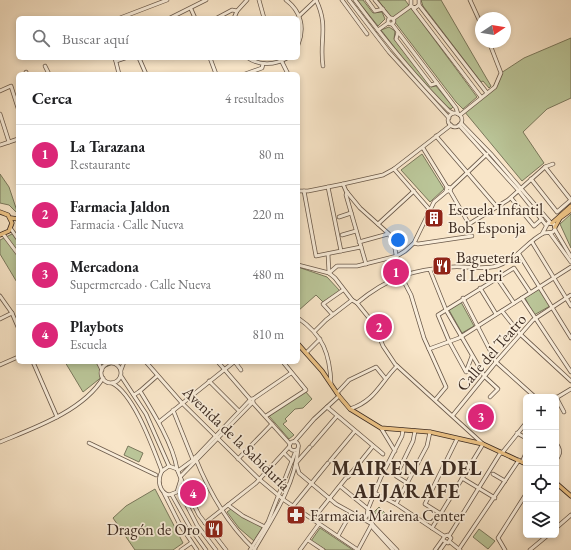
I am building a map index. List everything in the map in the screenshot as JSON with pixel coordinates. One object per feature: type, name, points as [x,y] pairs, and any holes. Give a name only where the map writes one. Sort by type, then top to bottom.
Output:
[{"type":"main road","points":[[551,223],[571,206]]},
{"type":"main road","points":[[555,228],[560,218],[571,210]]},
{"type":"main road","points":[[0,212],[6,213],[12,224],[11,229],[2,235]]},
{"type":"main road","points":[[10,218],[16,220]]},
{"type":"main road","points":[[12,224],[16,221]]},
{"type":"main road","points":[[300,346],[322,371],[338,395],[350,409],[366,421],[381,428],[430,432],[477,444],[483,444],[522,462]]},
{"type":"main road","points":[[559,486],[571,496]]},
{"type":"street","points":[[125,16],[167,0]]},
{"type":"street","points":[[175,16],[206,0]]},
{"type":"street","points":[[235,16],[237,11],[247,0]]},
{"type":"street","points":[[259,0],[263,16]]},
{"type":"street","points":[[286,0],[294,7],[299,16],[316,0],[322,12],[324,33],[321,55],[322,66]]},
{"type":"street","points":[[342,0],[367,34]]},
{"type":"street","points":[[350,0],[389,52],[449,118],[451,125]]},
{"type":"street","points":[[355,0],[424,86],[449,111],[453,113],[459,114],[495,87],[501,73],[491,48]]},
{"type":"street","points":[[367,0],[375,11],[382,9]]},
{"type":"street","points":[[376,0],[382,9],[392,19],[392,24],[458,110],[460,124],[520,189],[571,262]]},
{"type":"street","points":[[419,0],[419,5],[487,93]]},
{"type":"street","points":[[470,0],[476,12]]},
{"type":"street","points":[[378,30],[411,3]]},
{"type":"street","points":[[411,3],[419,5]]},
{"type":"street","points":[[411,3],[481,97]]},
{"type":"street","points":[[191,9],[194,16]]},
{"type":"street","points":[[221,16],[232,10],[237,11]]},
{"type":"street","points":[[300,22],[302,34],[300,40]]},
{"type":"street","points":[[388,23],[392,24]]},
{"type":"street","points":[[398,32],[396,39],[426,79],[431,85],[437,83]]},
{"type":"street","points":[[116,60],[119,72]]},
{"type":"street","points":[[140,60],[145,72]]},
{"type":"street","points":[[211,60],[215,72]]},
{"type":"street","points":[[253,60],[263,64],[277,60]]},
{"type":"street","points":[[281,60],[287,72]]},
{"type":"street","points":[[251,72],[262,68],[263,64]]},
{"type":"street","points":[[45,66],[48,72]]},
{"type":"street","points":[[0,91],[11,86],[16,102]]},
{"type":"street","points":[[449,118],[453,113]]},
{"type":"street","points":[[0,114],[9,142]]},
{"type":"street","points":[[300,191],[328,188],[383,174],[394,169],[451,125],[460,124]]},
{"type":"street","points":[[460,124],[551,223],[571,257]]},
{"type":"street","points":[[436,136],[497,207]]},
{"type":"street","points":[[0,145],[16,140]]},
{"type":"street","points":[[423,148],[469,224],[511,198],[545,167],[553,164]]},
{"type":"street","points":[[329,273],[338,266],[357,266],[397,256],[414,243],[434,202],[487,154]]},
{"type":"street","points":[[531,179],[557,212],[571,200],[545,167]]},
{"type":"street","points":[[394,169],[430,210]]},
{"type":"street","points":[[343,184],[347,192],[360,208],[388,234],[394,243],[401,275],[411,295],[429,349],[446,387],[436,399]]},
{"type":"street","points":[[328,188],[341,251]]},
{"type":"street","points":[[304,191],[316,256],[361,247]]},
{"type":"street","points":[[378,224],[414,191]]},
{"type":"street","points":[[347,192],[346,195],[366,264]]},
{"type":"street","points":[[511,198],[534,226],[542,219]]},
{"type":"street","points":[[339,217],[351,213]]},
{"type":"street","points":[[546,225],[551,223]]},
{"type":"street","points":[[357,303],[371,291],[401,275],[451,267],[484,268],[496,266],[513,259],[542,234],[555,228]]},
{"type":"street","points":[[11,229],[16,236]]},
{"type":"street","points":[[342,235],[356,231]]},
{"type":"street","points":[[359,242],[388,234]]},
{"type":"street","points":[[2,235],[16,252]]},
{"type":"street","points":[[414,243],[418,244],[472,236]]},
{"type":"street","points":[[532,242],[571,306]]},
{"type":"street","points":[[328,254],[329,273]]},
{"type":"street","points":[[519,254],[571,338]]},
{"type":"street","points":[[300,266],[329,273],[335,278],[343,290],[352,300],[357,303],[374,324],[383,346],[397,366],[436,399],[483,444],[432,528]]},
{"type":"street","points":[[429,349],[462,336],[571,266]]},
{"type":"street","points":[[472,356],[466,372],[438,315],[463,298],[514,268],[530,292]]},
{"type":"street","points":[[430,270],[446,310],[472,356],[485,377],[498,389],[490,397]]},
{"type":"street","points":[[497,278],[514,303]]},
{"type":"street","points":[[480,288],[496,314]]},
{"type":"street","points":[[332,314],[323,304],[343,290]]},
{"type":"street","name":"Calle del Teatro","points":[[453,415],[520,334],[535,319],[571,295]]},
{"type":"street","points":[[0,296],[12,313],[16,322]]},
{"type":"street","points":[[463,298],[496,362],[532,394]]},
{"type":"street","points":[[522,298],[571,372]]},
{"type":"street","points":[[315,331],[332,314],[352,300]]},
{"type":"street","points":[[502,310],[520,334],[571,381]]},
{"type":"street","points":[[0,319],[12,313]]},
{"type":"street","points":[[300,320],[315,331],[320,339],[328,357],[331,384]]},
{"type":"street","points":[[306,353],[320,339]]},
{"type":"street","points":[[0,365],[16,358]]},
{"type":"street","points":[[34,364],[57,417]]},
{"type":"street","points":[[0,442],[42,425],[82,400],[98,386],[103,378],[102,370],[99,364]]},
{"type":"street","points":[[102,370],[103,367],[108,364]]},
{"type":"street","points":[[116,364],[121,370]]},
{"type":"street","points":[[122,364],[121,376],[156,432],[169,466],[177,470]]},
{"type":"street","name":"Avenida de la Sabiduría","points":[[148,364],[182,403],[259,480],[279,497],[358,550]]},
{"type":"street","points":[[220,364],[251,401],[266,416],[292,451],[296,450]]},
{"type":"street","points":[[159,422],[231,364]]},
{"type":"street","points":[[236,364],[241,370]]},
{"type":"street","points":[[266,416],[306,390],[284,364]]},
{"type":"street","points":[[350,409],[359,406],[374,396],[385,378],[397,366]]},
{"type":"street","points":[[205,523],[222,511],[259,480],[338,395],[349,380],[376,367],[385,378]]},
{"type":"street","points":[[216,437],[238,410],[291,373]]},
{"type":"street","points":[[98,386],[119,380],[121,376]]},
{"type":"street","points":[[134,395],[157,376]]},
{"type":"street","points":[[103,378],[117,386],[136,413],[148,434],[162,471],[159,483],[173,514],[197,550]]},
{"type":"street","points":[[209,381],[238,410]]},
{"type":"street","points":[[559,396],[571,389]]},
{"type":"street","points":[[140,391],[159,422],[177,470],[205,523],[226,550]]},
{"type":"street","points":[[216,550],[197,525],[179,490],[181,477],[194,459],[251,401]]},
{"type":"street","points":[[559,403],[564,412]]},
{"type":"street","points":[[327,407],[382,454]]},
{"type":"street","points":[[173,410],[194,459],[222,511],[236,531],[253,549]]},
{"type":"street","points":[[253,549],[268,528],[282,499],[296,463],[337,416]]},
{"type":"street","points":[[238,459],[272,424]]},
{"type":"street","points":[[435,550],[449,536],[501,452],[523,426]]},
{"type":"street","points":[[381,428],[395,450]]},
{"type":"street","points":[[364,520],[402,436],[403,430]]},
{"type":"street","points":[[253,549],[279,497],[303,431]]},
{"type":"street","points":[[293,506],[355,431]]},
{"type":"street","points":[[407,483],[396,476],[413,441],[415,431]]},
{"type":"street","points":[[396,504],[427,446],[430,432]]},
{"type":"street","points":[[517,433],[523,436]]},
{"type":"street","points":[[441,514],[425,504],[457,439]]},
{"type":"street","points":[[477,444],[478,439]]},
{"type":"street","points":[[294,442],[298,445]]},
{"type":"street","points":[[89,444],[156,475]]},
{"type":"street","points":[[313,519],[373,446]]},
{"type":"street","points":[[559,447],[560,454]]},
{"type":"street","points":[[296,450],[296,463],[299,473],[330,500],[372,524],[397,550]]},
{"type":"street","points":[[284,454],[292,461]]},
{"type":"street","points":[[177,470],[194,459]]},
{"type":"street","points":[[375,493],[396,504],[432,528],[445,540],[460,550],[505,481],[522,462]]},
{"type":"street","points":[[162,471],[169,466]]},
{"type":"street","points":[[493,474],[505,481]]},
{"type":"street","points":[[462,478],[495,498]]},
{"type":"street","points":[[340,486],[368,509],[376,532],[393,550]]},
{"type":"street","points":[[172,495],[179,490]]},
{"type":"street","points":[[164,493],[172,495],[191,529],[206,550]]},
{"type":"street","points":[[505,550],[498,538],[523,499]]},
{"type":"street","points":[[228,506],[243,516],[265,527]]},
{"type":"street","points":[[338,536],[351,513]]},
{"type":"street","points":[[559,526],[571,516]]},
{"type":"street","points":[[300,550],[319,524]]},
{"type":"street","points":[[358,550],[372,524]]},
{"type":"street","points":[[440,550],[445,540],[449,536]]},
{"type":"street","points":[[530,550],[544,538]]},
{"type":"street","points":[[308,540],[324,550]]},
{"type":"street","points":[[181,550],[191,543]]},
{"type":"green space","points":[[357,0],[363,0],[373,13],[382,12],[385,19],[378,26]]},
{"type":"green space","points":[[378,0],[405,0],[477,97],[463,109],[456,102]]},
{"type":"green space","points":[[421,0],[441,0],[491,86],[489,88],[483,81],[481,82],[423,6]]},
{"type":"green space","points":[[389,27],[395,31],[394,39],[431,87],[436,86],[453,107],[451,109],[444,105],[425,86],[381,30]]},
{"type":"green space","points":[[571,38],[571,98],[547,109],[523,132],[544,163],[522,181],[464,111],[495,87],[501,73],[524,58]]},
{"type":"green space","points":[[422,154],[444,189],[430,202],[401,170]]},
{"type":"green space","points":[[0,174],[9,187],[16,212],[9,205],[0,203]]},
{"type":"green space","points":[[571,214],[571,248],[560,224]]},
{"type":"green space","points":[[16,232],[16,281],[0,254],[0,240]]},
{"type":"green space","points":[[300,268],[327,277],[340,291],[323,302],[316,295],[300,309]]},
{"type":"green space","points":[[539,289],[550,306],[534,315],[525,298]]},
{"type":"green space","points":[[461,302],[474,326],[462,333],[449,310]]},
{"type":"green space","points":[[66,364],[112,364],[99,370],[103,376],[83,392]]},
{"type":"green space","points":[[305,391],[312,399],[303,408],[295,409],[285,419],[287,421],[283,424],[294,435],[289,439],[269,416]]},
{"type":"green space","points":[[128,446],[143,453],[139,462],[124,455]]},
{"type":"green space","points":[[155,489],[183,543],[173,550],[135,550],[113,518],[126,506]]},
{"type":"green space","points":[[379,507],[386,514],[382,519],[374,512]]},
{"type":"green space","points":[[231,509],[263,527],[254,541],[239,528],[227,512]]},
{"type":"green space","points":[[320,528],[353,550],[326,550],[311,541]]},
{"type":"green space","points":[[479,529],[495,541],[488,549],[473,537]]},
{"type":"place","name":"Escuela Infantil Bob Esponja","points":[[434,218]]},
{"type":"place","name":"Baguetería el Lebri","points":[[442,266]]},
{"type":"place","name":"La Tarazana","points":[[396,272]]},
{"type":"place","name":"Farmacia Jaldon","points":[[379,327]]},
{"type":"place","name":"Mercadona","points":[[481,417]]},
{"type":"place","name":"Playbots","points":[[193,493]]},
{"type":"place","name":"Farmacia Mairena Center","points":[[296,515]]},
{"type":"place","name":"Dragón de Oro","points":[[214,529]]},
{"type":"district","name":"MAIRENA DEL ALJARAFE","points":[[407,480]]}]
